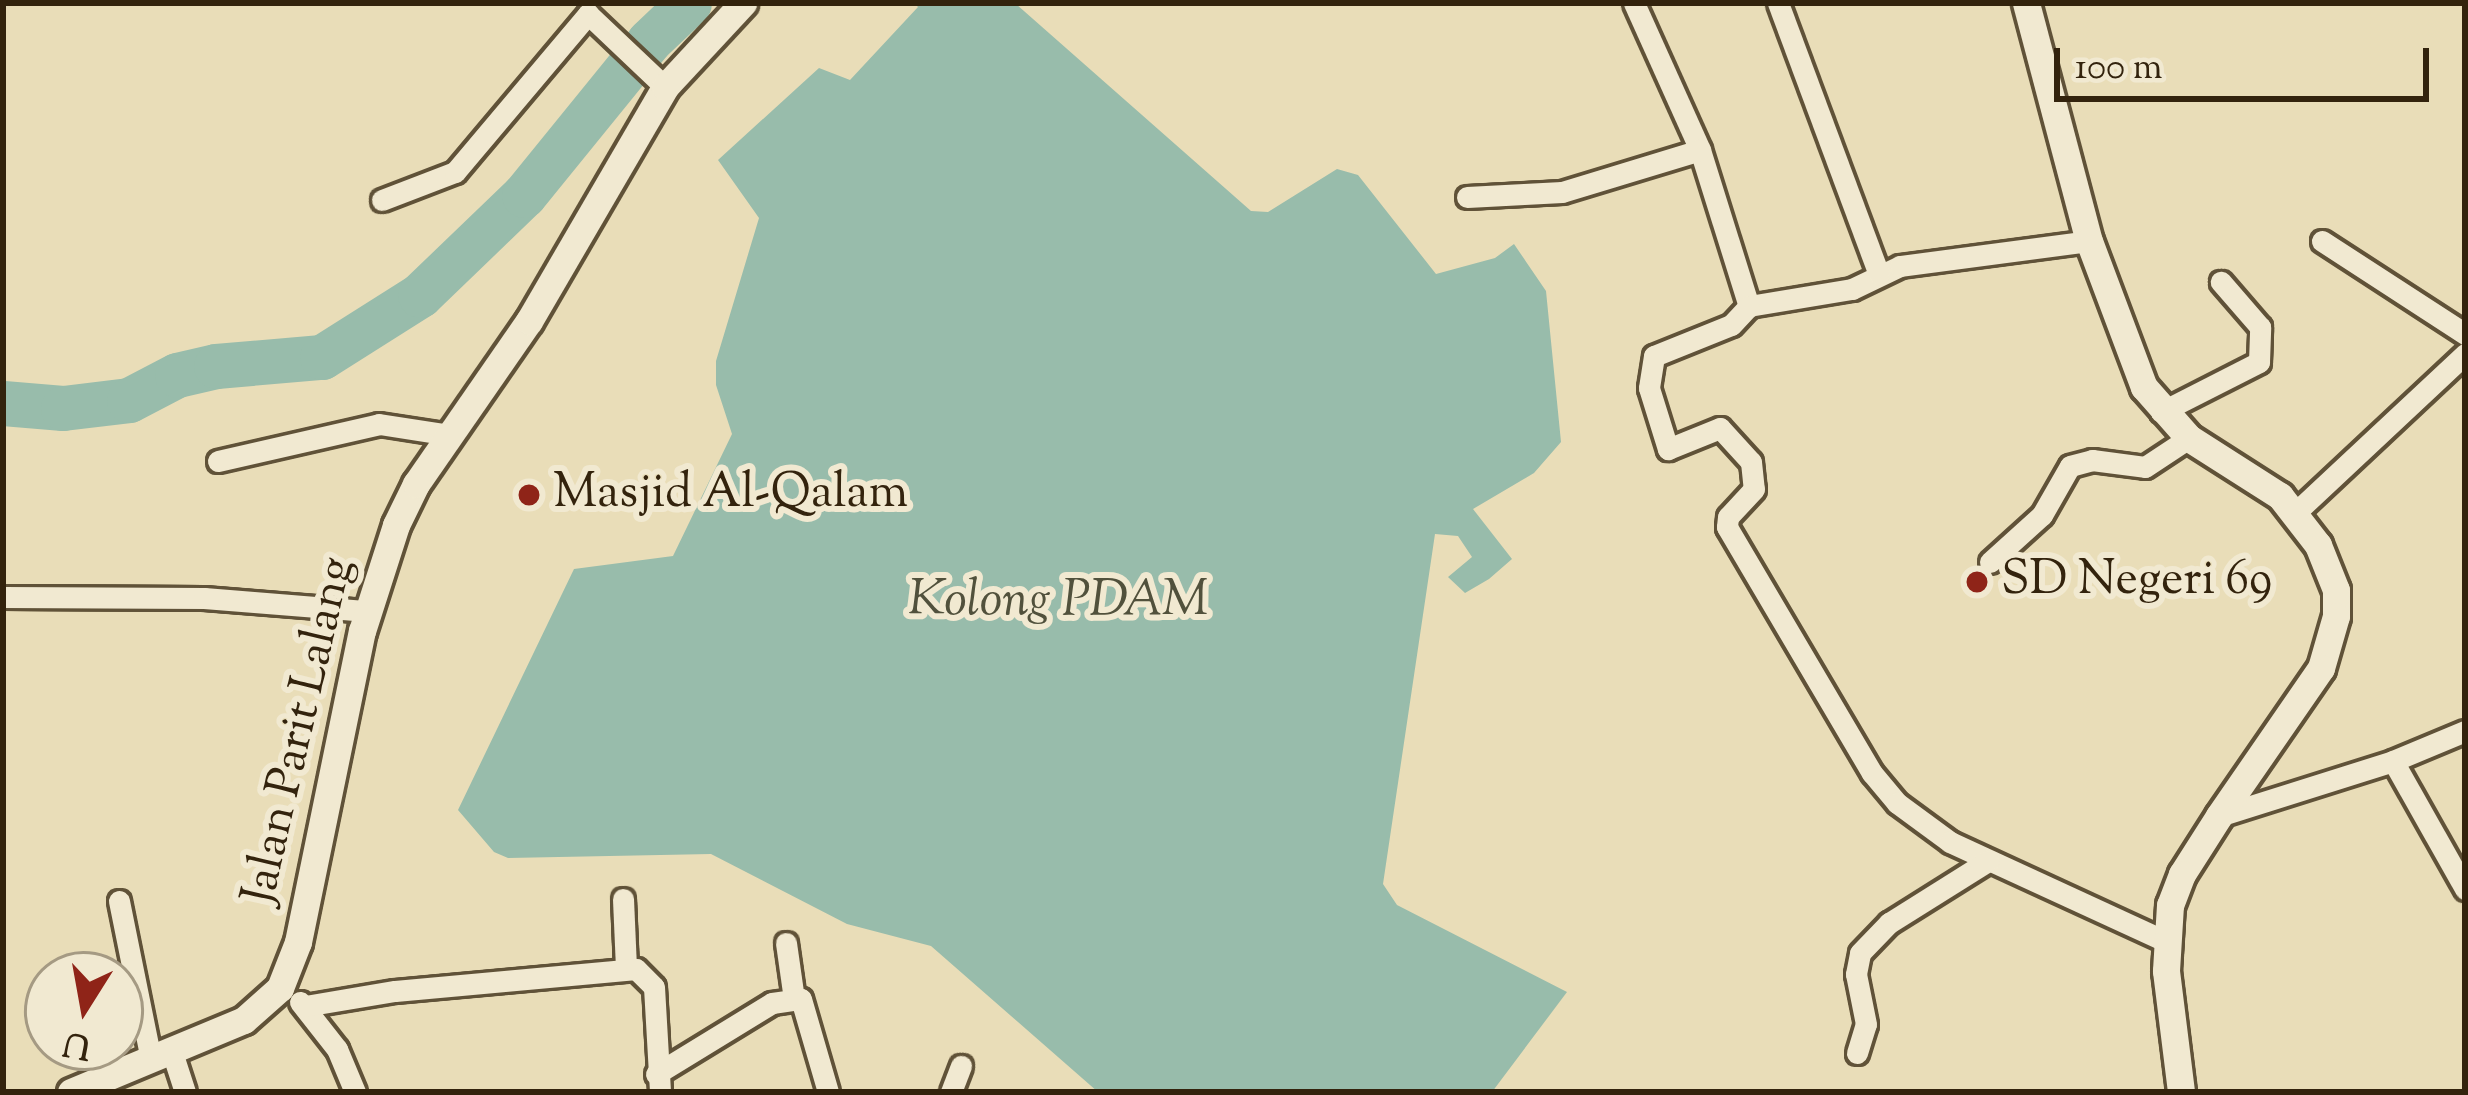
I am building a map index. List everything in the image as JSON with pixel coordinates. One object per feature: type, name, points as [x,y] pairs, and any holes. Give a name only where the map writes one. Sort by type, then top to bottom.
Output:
[{"type":"street","name":"Jalan Parit Lalang","points":[[280,988],[298,942],[367,611],[396,525],[449,435],[529,321],[656,79],[742,3]]},
{"type":"street","points":[[1634,3],[1700,150],[1749,306]]},
{"type":"street","points":[[1778,3],[1879,274]]},
{"type":"street","points":[[2035,8],[2090,241],[2125,349],[2161,412],[2189,438],[2263,483],[2296,513],[2318,545],[2336,590],[2330,646],[2321,668],[2182,874],[2165,941],[2181,1092]]},
{"type":"street","points":[[382,200],[455,172],[588,14],[656,79]]},
{"type":"street","points":[[1467,196],[1562,192],[1700,150]]},
{"type":"street","points":[[2090,241],[2016,248],[1879,274],[1852,290],[1749,306],[1731,325],[1651,359],[1648,388],[1664,444],[1673,450],[1713,428],[1728,432],[1757,478],[1728,517],[1727,527],[1845,730],[1897,803],[1950,842],[2165,941]]},
{"type":"street","points":[[2321,241],[2465,334]]},
{"type":"street","points":[[2161,412],[2259,362],[2260,327],[2221,282]]},
{"type":"street","points":[[2296,513],[2465,354]]},
{"type":"street","points":[[218,460],[380,424],[449,435]]},
{"type":"street","points":[[1990,562],[2042,515],[2070,466],[2092,460],[2145,467],[2189,438]]},
{"type":"street","points":[[3,597],[204,598],[367,611]]},
{"type":"street","points":[[2219,815],[2393,761],[2465,731]]},
{"type":"street","points":[[2393,761],[2465,889]]},
{"type":"street","points":[[1857,1053],[1865,1024],[1856,974],[1860,953],[1889,923],[1988,861]]},
{"type":"street","points":[[623,899],[626,968]]},
{"type":"street","points":[[119,902],[162,1056],[185,1092]]},
{"type":"street","points":[[786,943],[794,999]]},
{"type":"street","points":[[305,1006],[395,991],[626,968],[644,972],[654,987],[658,1083]]},
{"type":"street","points":[[72,1092],[244,1021],[280,988],[305,1006],[337,1049],[356,1092]]},
{"type":"street","points":[[658,1083],[772,1003],[794,999],[806,1005],[828,1092]]},
{"type":"street","points":[[952,1092],[962,1066]]},
{"type":"water","name":"Kolong PDAM","points":[[914,3],[1015,3],[1251,211],[1268,212],[1337,169],[1358,175],[1436,274],[1495,258],[1514,244],[1546,291],[1561,442],[1534,473],[1473,509],[1512,559],[1489,579],[1465,593],[1448,577],[1472,557],[1458,536],[1435,534],[1383,884],[1397,905],[1567,992],[1492,1092],[1098,1092],[931,946],[847,924],[711,854],[508,858],[494,852],[458,810],[574,569],[673,556],[732,434],[716,385],[716,361],[759,218],[718,160],[819,68],[850,80],[918,7]]},
{"type":"waterway","points":[[3,403],[63,408],[129,400],[177,375],[216,366],[322,357],[420,295],[524,195],[649,41],[689,3]]},
{"type":"place","name":"Masjid Al-Qalam","points":[[529,495]]},
{"type":"place","name":"SD Negeri 69","points":[[1977,582]]}]
